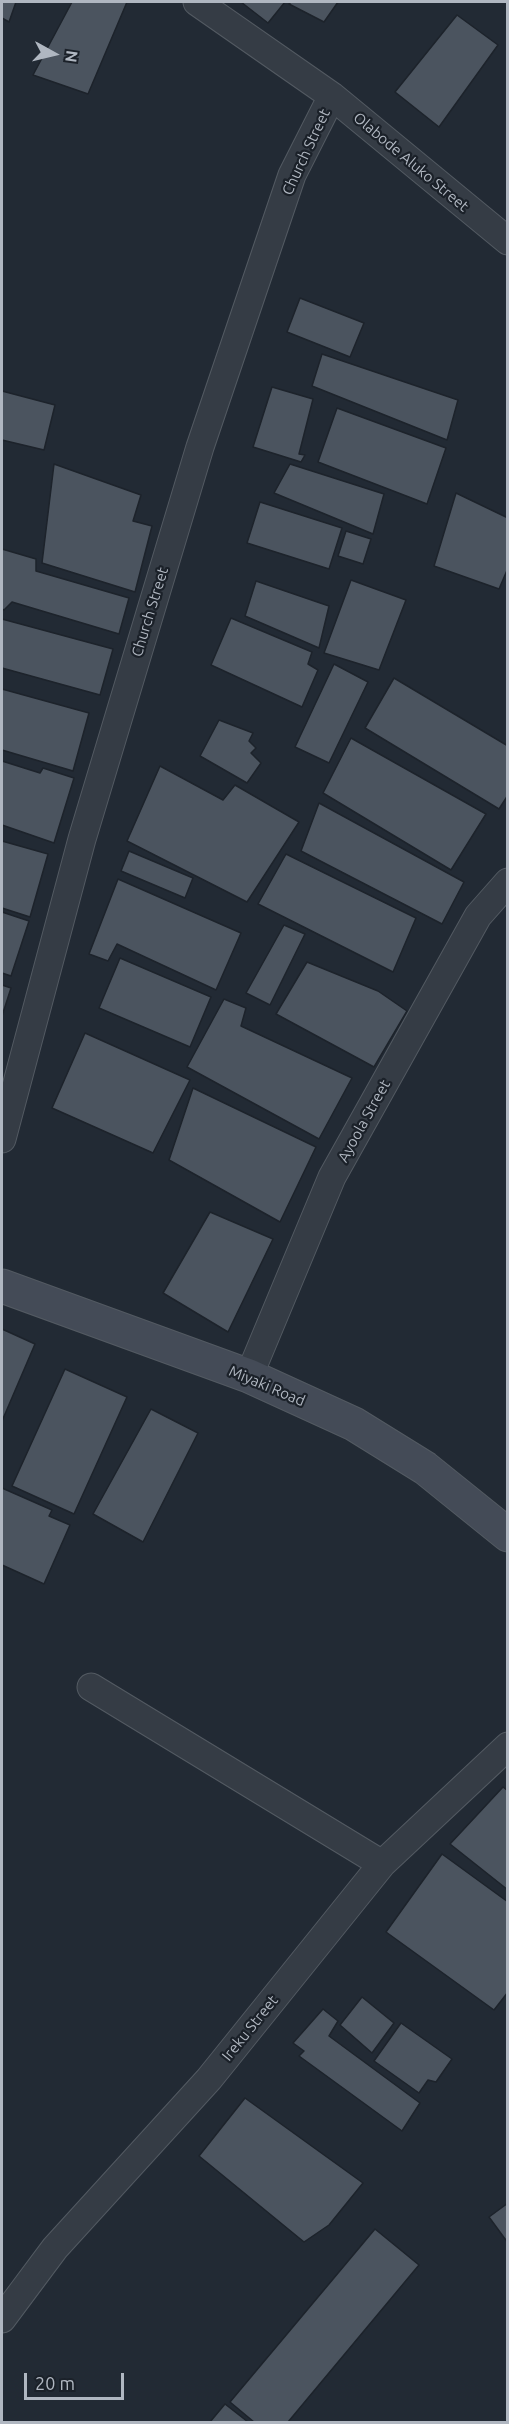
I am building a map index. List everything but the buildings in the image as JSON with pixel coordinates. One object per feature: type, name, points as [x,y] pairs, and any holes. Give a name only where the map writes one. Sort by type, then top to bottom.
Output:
[{"type":"street","name":"Olabode Aluko Street","points":[[196,2],[332,96],[507,241]]},
{"type":"street","name":"Church Street","points":[[2,1139],[82,839],[200,447],[292,175],[332,96]]},
{"type":"street","name":"Ayoola Street","points":[[249,1376],[332,1177],[478,916],[507,882]]},
{"type":"street","name":"Miyaki Road","points":[[2,1286],[249,1376],[354,1424],[425,1468],[507,1535]]},
{"type":"street","points":[[92,1687],[382,1864]]},
{"type":"street","name":"Ireku Street","points":[[2,2319],[55,2248],[208,2079],[382,1864],[507,1746]]}]
